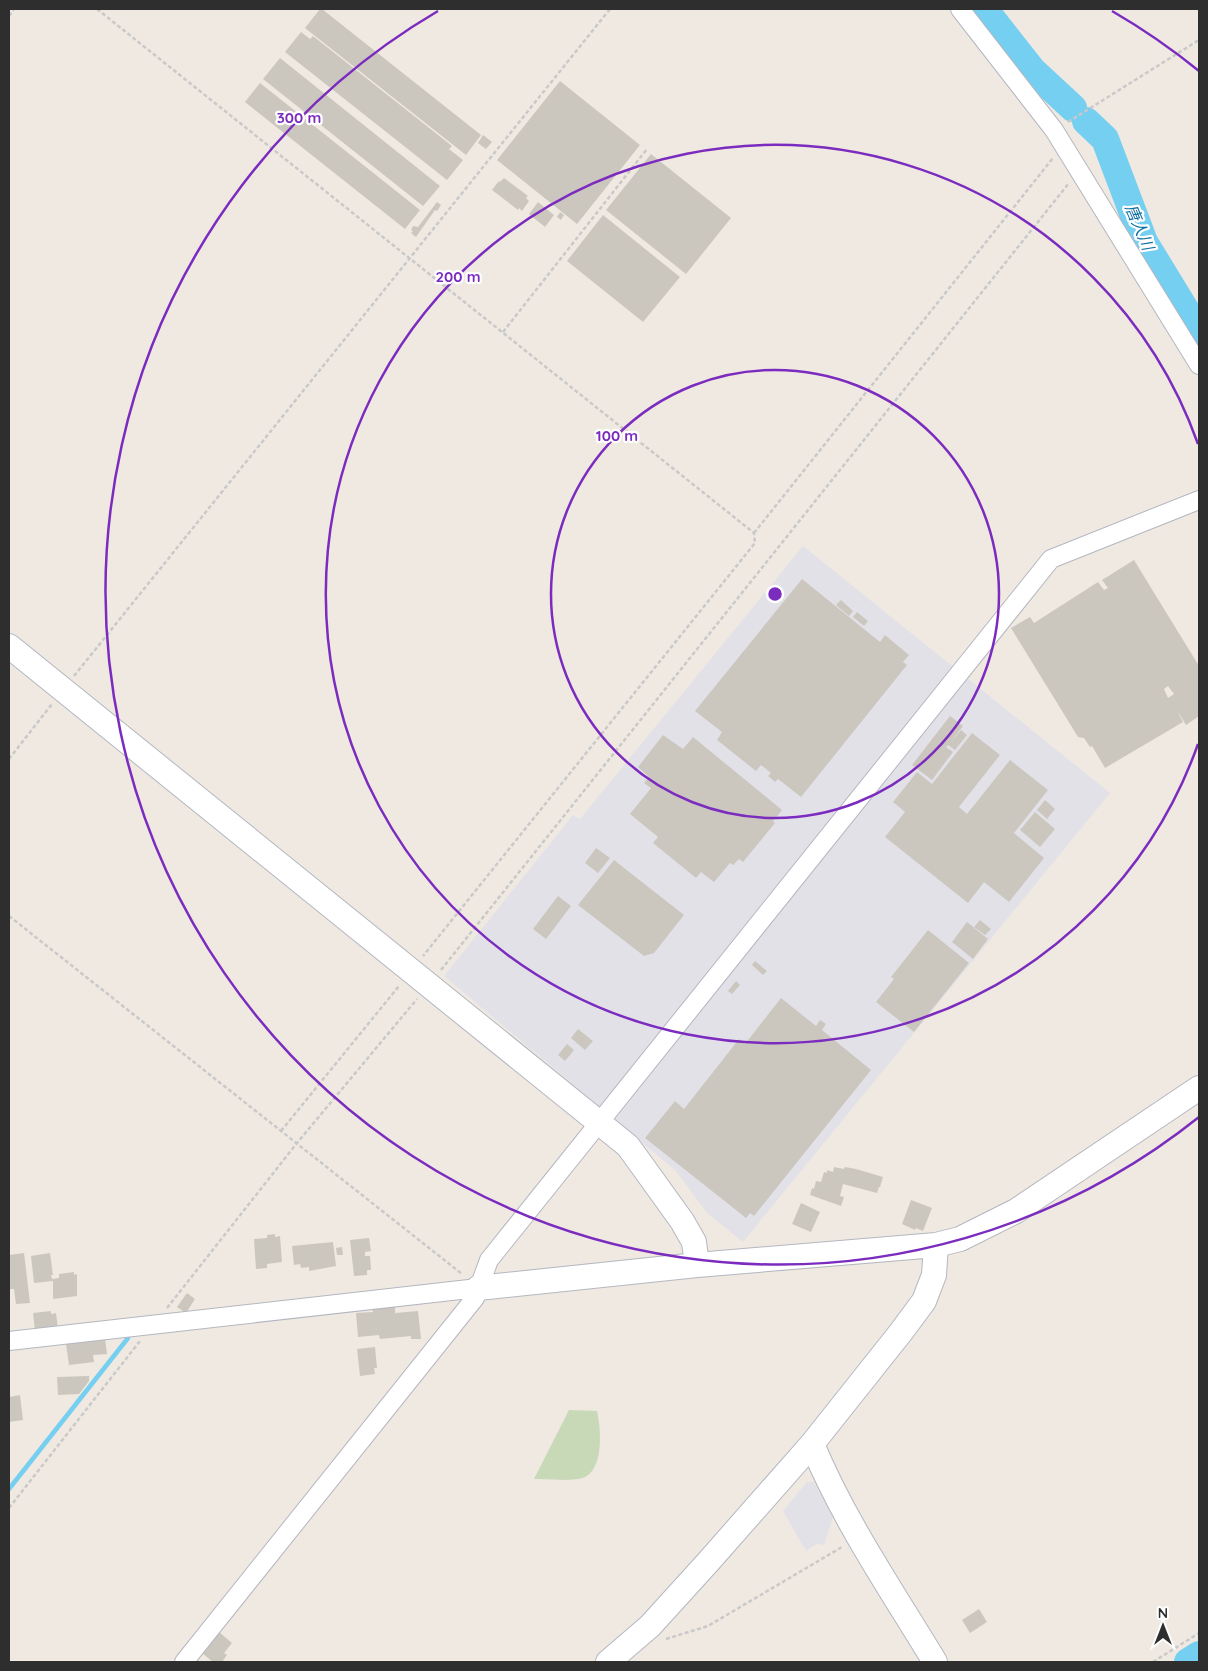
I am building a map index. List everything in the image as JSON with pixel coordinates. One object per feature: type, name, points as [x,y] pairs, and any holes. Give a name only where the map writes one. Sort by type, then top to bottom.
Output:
[{"type":"street","points":[[960,9],[1059,138],[1199,365]]},
{"type":"street","points":[[184,1662],[475,1298],[489,1260],[1051,559],[1199,500]]},
{"type":"street","points":[[9,646],[600,1121],[628,1146],[682,1221],[694,1242],[697,1265]]},
{"type":"street","points":[[9,1341],[697,1265],[936,1245],[960,1239],[1016,1211],[1199,1088]]},
{"type":"street","points":[[608,1662],[650,1626],[812,1444],[924,1301],[934,1275],[936,1245]]},
{"type":"street","points":[[812,1444],[825,1474],[859,1535],[936,1662]]},
{"type":"path","points":[[9,16],[14,9]]},
{"type":"path","points":[[97,9],[754,533]]},
{"type":"path","points":[[9,758],[610,9]]},
{"type":"path","points":[[9,1508],[297,1143],[420,978],[755,544],[754,533],[1059,138],[1199,40]]},
{"type":"path","points":[[503,332],[647,150]]},
{"type":"path","points":[[281,1132],[420,978],[1045,214],[1078,169]]},
{"type":"path","points":[[9,916],[281,1132],[450,1263],[478,1288]]},
{"type":"path","points":[[664,1639],[708,1626],[859,1535]]},
{"type":"path","points":[[1152,1662],[1199,1634]]},
{"type":"shaded area","points":[[803,546],[1110,793],[743,1242],[707,1213],[676,1171],[444,976],[573,815],[580,819]]},
{"type":"shaded area","points":[[807,1482],[814,1482],[833,1517],[824,1545],[817,1544],[806,1551],[783,1511]]},
{"type":"green space","points":[[569,1410],[597,1411],[600,1447],[595,1465],[591,1472],[580,1479],[534,1479]]},
{"type":"building","points":[[320,9],[481,135],[466,155],[305,28]]},
{"type":"building","points":[[301,32],[310,39],[313,36],[452,146],[449,149],[463,160],[447,180],[285,52]]},
{"type":"building","points":[[280,58],[440,186],[423,206],[263,79]]},
{"type":"building","points":[[560,81],[640,145],[577,224],[497,160]]},
{"type":"building","points":[[260,83],[420,210],[405,229],[245,102]]},
{"type":"building","points":[[483,135],[492,142],[486,149],[478,143]]},
{"type":"building","points":[[651,154],[731,218],[686,274],[606,210]]},
{"type":"building","points":[[504,178],[528,196],[526,198],[529,201],[522,211],[492,190]]},
{"type":"building","points":[[437,202],[441,205],[437,211],[435,210],[416,237],[411,233],[413,226],[418,227]]},
{"type":"building","points":[[538,202],[554,215],[545,227],[529,214]]},
{"type":"building","points":[[560,212],[564,215],[561,220],[557,217]]},
{"type":"building","points":[[603,215],[680,277],[643,322],[567,261]]},
{"type":"building","points":[[1134,560],[1199,666],[1199,716],[1186,725],[1177,710],[1183,722],[1105,768],[1092,746],[1090,747],[1084,738],[1078,737],[1011,628],[1030,617],[1034,623],[1098,582],[1104,590],[1108,588],[1102,580]],"holes":[[[1168,686],[1174,694],[1168,698],[1164,689]]]},
{"type":"building","points":[[802,579],[880,642],[885,635],[909,655],[903,662],[907,665],[801,797],[778,779],[775,782],[768,776],[771,773],[761,765],[756,771],[717,740],[722,732],[695,711]]},
{"type":"building","points":[[841,600],[853,611],[849,616],[836,605]]},
{"type":"building","points":[[857,612],[868,621],[864,626],[853,617]]},
{"type":"building","points":[[950,716],[963,726],[951,742],[961,730],[967,735],[955,750],[948,745],[946,747],[953,752],[932,780],[912,765]]},
{"type":"building","points":[[972,733],[1000,755],[959,807],[967,814],[1010,760],[1048,790],[1014,833],[1044,858],[1009,902],[984,882],[968,903],[885,837],[905,812],[893,802],[917,772],[932,784]]},
{"type":"building","points":[[663,735],[683,749],[693,737],[782,810],[773,821],[775,823],[743,862],[739,859],[733,865],[730,863],[714,882],[701,872],[696,878],[653,843],[658,837],[630,814],[651,788],[644,783],[649,777],[638,767]]},
{"type":"building","points":[[1045,800],[1055,809],[1047,819],[1037,810]]},
{"type":"building","points":[[1035,812],[1055,829],[1040,847],[1020,830]]},
{"type":"building","points":[[596,848],[610,858],[598,873],[585,863]]},
{"type":"building","points":[[614,860],[684,915],[654,953],[644,956],[578,905]]},
{"type":"building","points":[[558,896],[571,906],[546,939],[533,929]]},
{"type":"building","points":[[980,920],[991,929],[985,935],[974,927]]},
{"type":"building","points":[[967,922],[988,939],[973,959],[952,942]]},
{"type":"building","points":[[928,930],[969,963],[914,1032],[876,1002],[894,979],[891,977]]},
{"type":"building","points":[[755,961],[767,971],[763,975],[752,965]]},
{"type":"building","points":[[736,981],[740,985],[732,994],[728,991]]},
{"type":"building","points":[[781,998],[816,1026],[820,1020],[826,1024],[822,1030],[871,1070],[754,1216],[750,1213],[746,1218],[645,1138],[675,1101],[684,1109],[739,1039],[745,1044]]},
{"type":"building","points":[[578,1029],[593,1041],[585,1050],[571,1038]]},
{"type":"building","points":[[567,1044],[574,1050],[565,1061],[558,1055]]},
{"type":"building","points":[[834,1167],[856,1169],[883,1177],[877,1193],[843,1184],[840,1196],[844,1197],[841,1206],[810,1195],[816,1181],[821,1182],[824,1172],[827,1173],[827,1170],[833,1172]]},
{"type":"building","points":[[911,1200],[932,1208],[923,1231],[916,1228],[915,1230],[902,1224]]},
{"type":"building","points":[[801,1203],[820,1212],[811,1232],[792,1224]]},
{"type":"building","points":[[275,1234],[275,1237],[280,1236],[282,1262],[267,1264],[267,1268],[256,1269],[254,1239],[267,1238],[267,1235]]},
{"type":"building","points":[[369,1238],[371,1251],[365,1252],[365,1256],[370,1256],[371,1270],[367,1270],[367,1275],[354,1276],[350,1240]]},
{"type":"building","points":[[333,1242],[336,1266],[309,1271],[309,1267],[301,1268],[300,1264],[294,1265],[292,1246]]},
{"type":"building","points":[[342,1247],[343,1255],[337,1255],[336,1248]]},
{"type":"building","points":[[24,1253],[30,1303],[16,1304],[14,1289],[9,1289],[9,1255]]},
{"type":"building","points":[[50,1253],[52,1279],[59,1278],[59,1274],[74,1272],[74,1275],[77,1274],[77,1296],[53,1299],[53,1281],[34,1283],[31,1256]]},
{"type":"building","points":[[187,1293],[195,1299],[186,1313],[177,1307]]},
{"type":"building","points":[[395,1306],[395,1313],[418,1311],[421,1339],[411,1339],[411,1336],[380,1339],[379,1335],[358,1337],[356,1313],[373,1312],[372,1308]]},
{"type":"building","points":[[51,1311],[51,1314],[56,1313],[58,1329],[35,1331],[33,1313]]},
{"type":"building","points":[[105,1339],[107,1354],[93,1355],[94,1362],[69,1365],[66,1344]]},
{"type":"building","points":[[375,1347],[377,1368],[374,1368],[375,1374],[360,1376],[357,1349]]},
{"type":"building","points":[[89,1376],[89,1381],[79,1394],[58,1395],[57,1377]]},
{"type":"building","points":[[20,1395],[23,1420],[9,1422],[9,1397]]},
{"type":"building","points":[[979,1609],[987,1622],[970,1633],[962,1620]]},
{"type":"building","points":[[219,1632],[232,1643],[224,1653],[227,1655],[222,1662],[213,1662],[202,1653]]},
{"type":"waterway","name":"唐人川","points":[[984,9],[1032,70],[1073,108]]},
{"type":"waterway","name":"唐人川","points":[[1086,121],[1105,139],[1144,242],[1199,332]]},
{"type":"waterway","points":[[9,1489],[128,1338]]},
{"type":"waterway","name":"唐人川","points":[[1188,1662],[1199,1655]]}]
